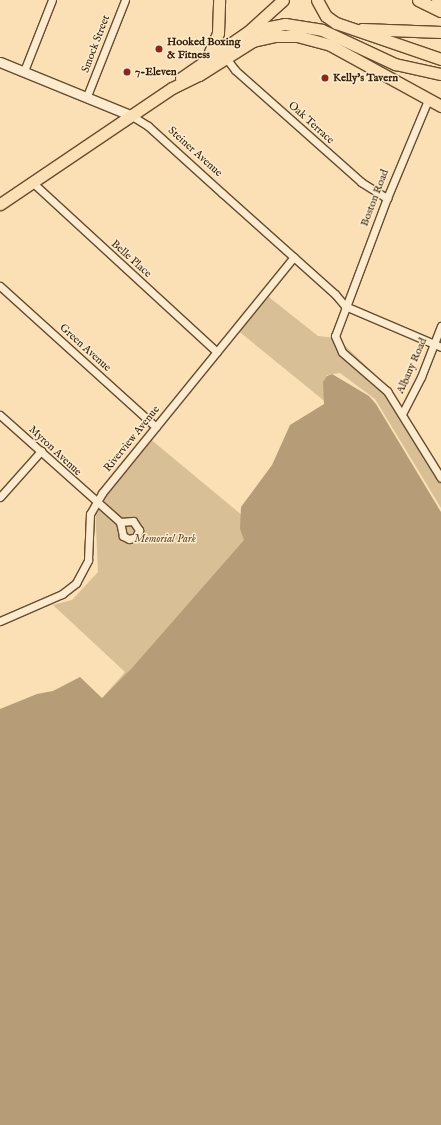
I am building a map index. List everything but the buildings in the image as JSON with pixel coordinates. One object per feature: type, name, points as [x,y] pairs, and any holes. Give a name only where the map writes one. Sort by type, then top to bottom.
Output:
[{"type":"main road","points":[[206,60],[218,33],[219,0]]},
{"type":"main road","points":[[0,204],[172,88],[206,60],[250,31],[283,0]]},
{"type":"main road","points":[[317,0],[322,11],[332,21],[441,59]]},
{"type":"main road","points":[[418,0],[441,11]]},
{"type":"main road","points":[[437,0],[441,2]]},
{"type":"main road","points":[[250,31],[275,24],[312,27],[333,34],[395,64],[441,74]]},
{"type":"main road","points":[[353,29],[441,32]]},
{"type":"main road","points":[[172,88],[248,44],[265,38],[286,35],[307,37],[330,45],[441,106]]},
{"type":"street","points":[[24,71],[52,0]]},
{"type":"street","name":"Smock Street","points":[[87,96],[125,0]]},
{"type":"street","name":"Oak Terrace","points":[[226,58],[236,70],[361,182],[387,198]]},
{"type":"street","name":"Steiner Avenue","points":[[0,62],[87,96],[132,116],[148,126],[294,257],[345,306],[353,311],[438,346]]},
{"type":"street","name":"Boston Road","points":[[428,100],[387,198],[345,306],[335,336],[339,348],[387,391],[441,478]]},
{"type":"street","name":"Belle Place","points":[[32,182],[217,352]]},
{"type":"street","name":"Riverview Avenue","points":[[0,621],[62,594],[76,583],[88,560],[88,525],[90,514],[96,503],[294,257]]},
{"type":"street","name":"Green Avenue","points":[[0,286],[156,427]]},
{"type":"street","name":"Albany Road","points":[[402,414],[438,346],[441,326]]},
{"type":"street","name":"Myron Avenue","points":[[0,415],[96,503],[120,522]]},
{"type":"street","points":[[0,497],[41,451]]},
{"type":"green space","points":[[265,294],[318,336],[337,338],[383,382],[441,473],[441,508],[375,399],[340,373],[327,375],[324,390],[328,404],[236,329]]},
{"type":"green space","name":"Memorial Park","points":[[149,438],[243,516],[251,542],[139,673],[104,696],[125,672],[53,605],[72,600],[98,572],[95,505]]},
{"type":"shaded area","points":[[332,374],[369,396],[376,404],[441,512],[441,1125],[0,1125],[0,709],[37,694],[53,691],[80,677],[102,698],[132,668],[244,540],[240,529],[241,507],[272,465],[290,425],[324,404],[323,382],[327,376]]},
{"type":"place","name":"Hooked Boxing & Fitness","points":[[159,49]]},
{"type":"place","name":"7-Eleven","points":[[127,72]]},
{"type":"place","name":"Kelly's Tavern","points":[[325,78]]}]
